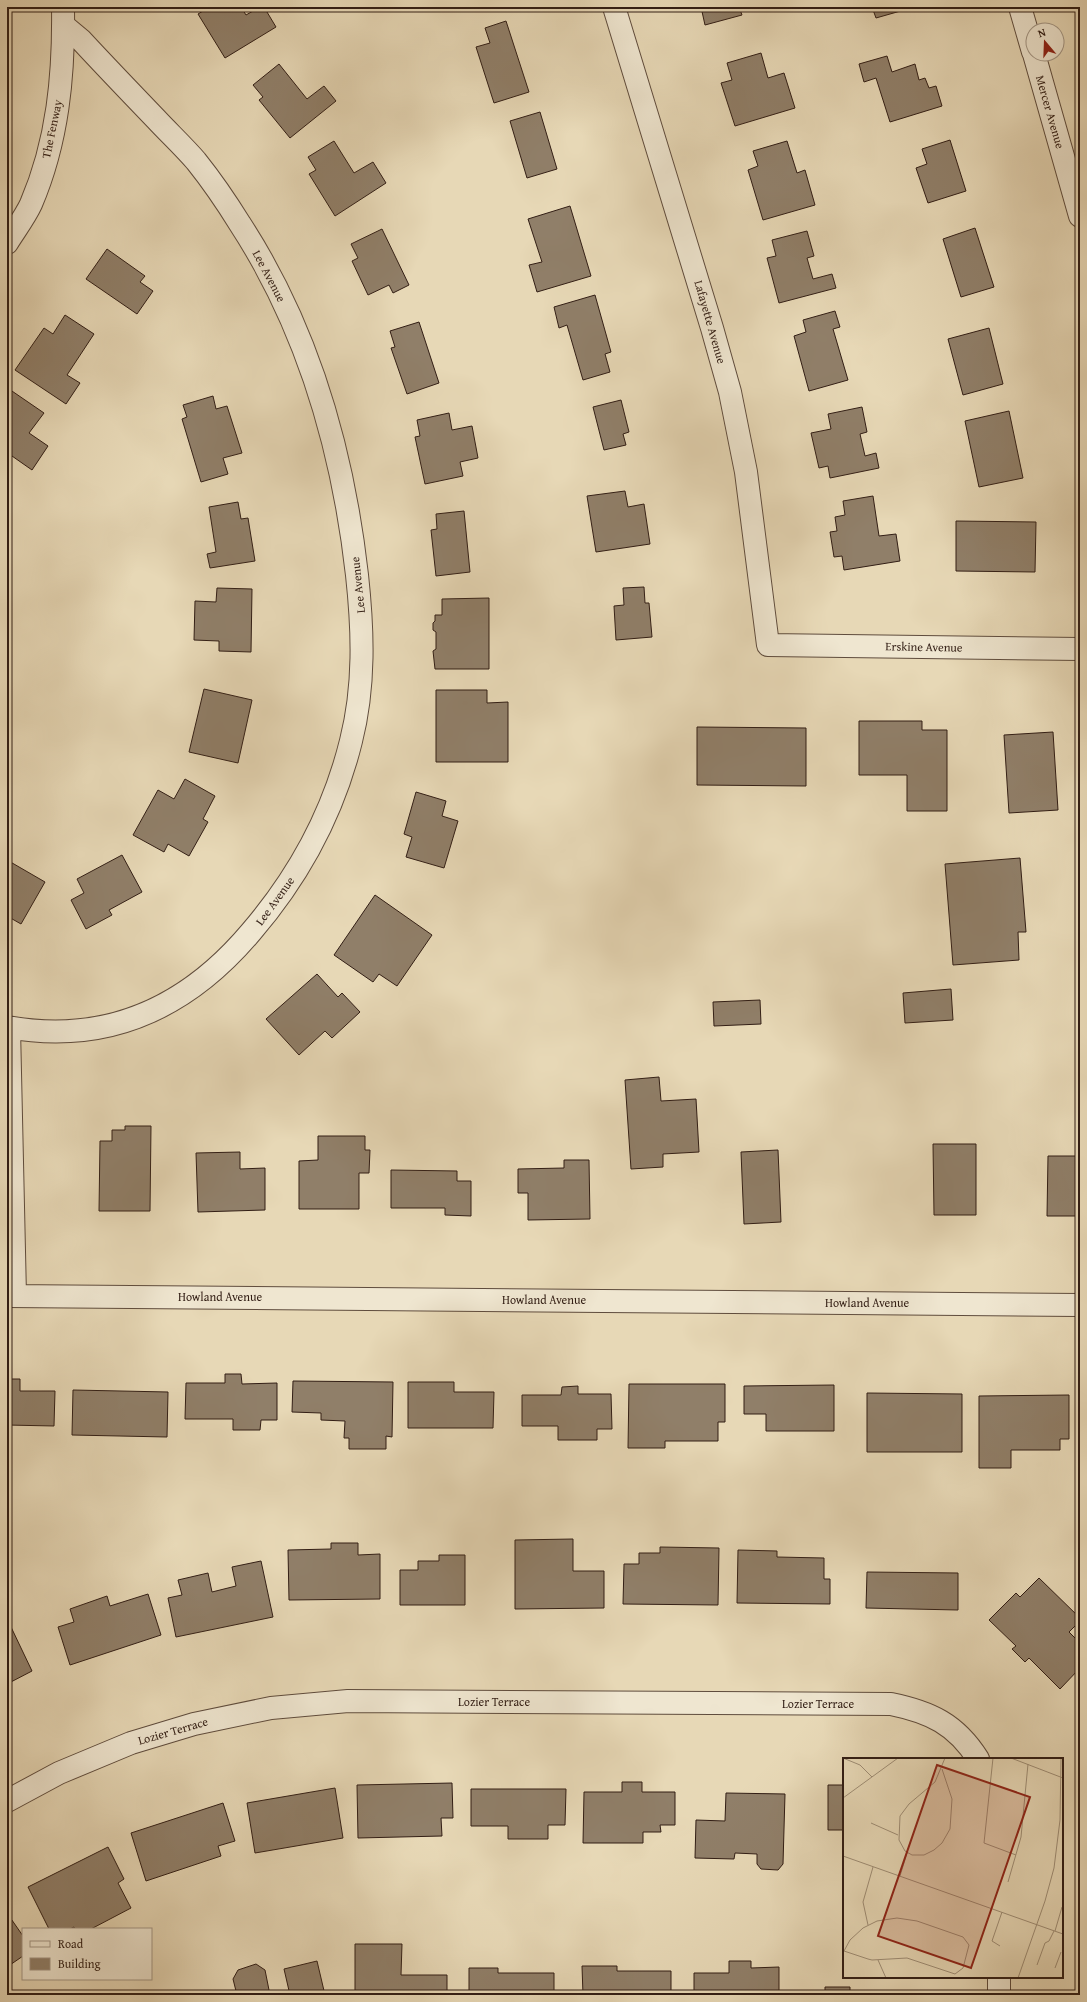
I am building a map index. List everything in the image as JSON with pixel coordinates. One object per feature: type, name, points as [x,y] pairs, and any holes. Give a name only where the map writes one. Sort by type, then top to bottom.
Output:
[{"type":"street","name":"Lafayette Avenue","points":[[614,7],[712,328],[730,392],[746,472],[768,645]]},
{"type":"street","name":"Mercer Avenue","points":[[1020,7],[1025,25]]},
{"type":"street","name":"The Fenway","points":[[7,243],[30,205],[41,178],[54,130],[63,75],[63,16]]},
{"type":"street","name":"Lee Avenue","points":[[8,1028],[64,1033],[108,1026],[151,1012],[190,990],[236,951],[275,904],[309,853],[334,797],[352,738],[361,678],[362,624],[352,531],[336,445],[312,368],[281,295],[241,226],[196,161],[81,40],[63,16]]},
{"type":"street","name":"Mercer Avenue","points":[[1036,62],[1080,216]]},
{"type":"street","name":"Erskine Avenue","points":[[768,645],[1080,649]]},
{"type":"street","points":[[8,1028],[11,1296]]},
{"type":"street","name":"Howland Avenue","points":[[11,1296],[1080,1305]]},
{"type":"street","name":"Lozier Terrace","points":[[7,1802],[59,1773],[102,1755],[131,1743],[194,1724],[270,1708],[348,1701],[891,1704],[920,1710],[946,1724],[970,1746],[977,1758]]},
{"type":"street","points":[[999,1978],[999,1995]]},
{"type":"building","points":[[200,7],[241,7],[246,15],[260,7],[264,7],[276,27],[225,58],[198,14],[203,11]]},
{"type":"building","points":[[701,7],[739,7],[742,15],[705,25]]},
{"type":"building","points":[[872,7],[911,7],[911,8],[876,18]]},
{"type":"building","points":[[506,21],[529,92],[494,103],[476,47],[490,43],[485,28]]},
{"type":"building","points":[[761,53],[768,78],[784,73],[795,108],[735,126],[721,83],[732,80],[727,63]]},
{"type":"building","points":[[887,56],[892,72],[915,64],[919,80],[925,78],[929,88],[936,86],[942,106],[890,122],[876,78],[864,82],[859,64]]},
{"type":"building","points":[[279,64],[307,99],[324,86],[336,101],[290,138],[259,100],[263,97],[253,85]]},
{"type":"building","points":[[540,112],[557,169],[527,178],[510,121]]},
{"type":"building","points":[[950,140],[966,191],[928,203],[916,168],[927,164],[922,149]]},
{"type":"building","points":[[334,141],[354,173],[373,162],[386,183],[335,216],[309,174],[316,170],[308,157]]},
{"type":"building","points":[[787,141],[797,173],[805,170],[815,205],[763,220],[748,170],[758,166],[753,151]]},
{"type":"building","points":[[570,206],[591,276],[537,292],[529,265],[542,262],[528,219]]},
{"type":"building","points":[[975,228],[994,287],[961,297],[943,239]]},
{"type":"building","points":[[382,229],[409,285],[393,293],[389,285],[368,295],[352,261],[358,258],[351,244]]},
{"type":"building","points":[[807,231],[814,256],[807,258],[813,279],[832,274],[836,288],[779,303],[767,258],[776,256],[772,240]]},
{"type":"building","points":[[107,249],[145,276],[140,282],[153,291],[137,314],[86,279]]},
{"type":"building","points":[[595,295],[611,352],[605,354],[610,372],[583,380],[567,325],[559,328],[554,307]]},
{"type":"building","points":[[835,311],[840,327],[833,329],[848,380],[809,391],[794,336],[806,332],[803,320]]},
{"type":"building","points":[[65,315],[94,334],[67,375],[80,383],[66,404],[15,370],[44,328],[53,334]]},
{"type":"building","points":[[419,322],[439,383],[407,394],[391,348],[395,347],[390,331]]},
{"type":"building","points":[[989,328],[1003,384],[963,395],[948,339]]},
{"type":"building","points":[[9,389],[44,413],[29,433],[48,446],[32,470],[12,456],[7,464],[7,393]]},
{"type":"building","points":[[213,396],[216,409],[227,406],[242,453],[223,458],[228,474],[201,482],[182,419],[187,417],[183,405]]},
{"type":"building","points":[[621,400],[629,432],[623,434],[626,445],[604,450],[593,407]]},
{"type":"building","points":[[862,407],[867,432],[860,434],[865,456],[876,453],[879,468],[830,478],[828,466],[819,468],[811,433],[831,429],[828,414]]},
{"type":"building","points":[[1009,411],[1023,478],[979,487],[965,421]]},
{"type":"building","points":[[449,413],[452,430],[472,426],[478,458],[460,462],[463,476],[425,484],[415,437],[420,436],[417,420]]},
{"type":"building","points":[[625,491],[628,507],[644,504],[650,544],[596,552],[587,496]]},
{"type":"building","points":[[873,496],[879,536],[896,534],[900,561],[844,570],[842,556],[834,557],[830,532],[837,531],[835,517],[845,515],[843,501]]},
{"type":"building","points":[[238,502],[241,519],[248,518],[255,561],[210,568],[207,554],[216,552],[209,507]]},
{"type":"building","points":[[464,511],[470,572],[436,576],[431,530],[437,529],[436,514]]},
{"type":"building","points":[[956,521],[1036,522],[1035,572],[956,571]]},
{"type":"building","points":[[644,587],[645,603],[649,603],[652,637],[616,640],[614,606],[624,605],[623,588]]},
{"type":"building","points":[[217,588],[252,589],[251,652],[219,651],[219,641],[194,640],[195,601],[216,602]]},
{"type":"building","points":[[489,598],[489,669],[435,669],[433,651],[436,649],[436,632],[433,630],[433,623],[435,621],[435,615],[442,615],[442,599]]},
{"type":"building","points":[[204,689],[252,700],[238,763],[189,752]]},
{"type":"building","points":[[436,690],[487,690],[487,703],[508,702],[508,762],[436,762]]},
{"type":"building","points":[[859,721],[922,721],[922,730],[947,730],[947,811],[907,811],[907,775],[859,775]]},
{"type":"building","points":[[697,727],[806,728],[806,786],[697,785]]},
{"type":"building","points":[[1053,732],[1058,810],[1009,813],[1004,735]]},
{"type":"building","points":[[185,779],[215,796],[203,819],[208,822],[189,856],[168,844],[164,852],[133,835],[158,790],[174,799]]},
{"type":"building","points":[[416,792],[446,801],[442,816],[458,821],[444,868],[406,857],[412,837],[404,834]]},
{"type":"building","points":[[122,855],[142,892],[109,910],[112,915],[86,929],[71,900],[84,893],[77,879]]},
{"type":"building","points":[[1020,858],[1026,932],[1018,932],[1019,960],[953,965],[945,864]]},
{"type":"building","points":[[7,860],[45,882],[21,924],[7,916]]},
{"type":"building","points":[[375,895],[432,935],[397,986],[379,974],[373,982],[334,955]]},
{"type":"building","points":[[317,974],[338,997],[342,993],[360,1012],[332,1038],[325,1031],[299,1055],[266,1019]]},
{"type":"building","points":[[951,989],[953,1020],[905,1023],[903,993]]},
{"type":"building","points":[[760,1000],[761,1024],[714,1026],[713,1002]]},
{"type":"building","points":[[659,1077],[661,1101],[696,1099],[699,1152],[663,1154],[663,1167],[631,1169],[625,1080]]},
{"type":"building","points":[[125,1126],[151,1126],[150,1211],[99,1211],[100,1141],[112,1141],[112,1130],[125,1130]]},
{"type":"building","points":[[318,1136],[365,1136],[365,1150],[370,1150],[369,1173],[359,1173],[359,1209],[299,1209],[299,1161],[318,1160]]},
{"type":"building","points":[[933,1144],[976,1144],[976,1215],[934,1215]]},
{"type":"building","points":[[778,1150],[781,1222],[744,1224],[741,1152]]},
{"type":"building","points":[[240,1152],[240,1169],[265,1168],[265,1210],[198,1212],[196,1153]]},
{"type":"building","points":[[1048,1156],[1080,1156],[1080,1216],[1047,1216]]},
{"type":"building","points":[[564,1160],[589,1160],[590,1219],[528,1220],[528,1193],[518,1193],[518,1169],[564,1168]]},
{"type":"building","points":[[391,1170],[457,1171],[457,1181],[471,1181],[471,1216],[445,1215],[445,1208],[391,1208]]},
{"type":"building","points":[[225,1374],[241,1374],[242,1384],[277,1383],[277,1420],[261,1420],[260,1430],[233,1430],[233,1419],[185,1419],[186,1383],[225,1383]]},
{"type":"building","points":[[7,1379],[20,1379],[20,1391],[55,1391],[54,1426],[7,1425]]},
{"type":"building","points":[[293,1381],[393,1382],[392,1437],[386,1436],[386,1449],[349,1449],[349,1438],[344,1438],[345,1421],[321,1420],[321,1413],[292,1412]]},
{"type":"building","points":[[408,1382],[454,1382],[454,1392],[494,1392],[493,1428],[408,1428]]},
{"type":"building","points":[[629,1384],[725,1384],[725,1422],[718,1422],[718,1441],[665,1441],[665,1448],[628,1448]]},
{"type":"building","points":[[834,1385],[834,1431],[766,1431],[766,1414],[744,1414],[744,1386]]},
{"type":"building","points":[[578,1386],[578,1394],[611,1394],[612,1429],[597,1429],[597,1440],[558,1440],[558,1426],[522,1426],[522,1395],[561,1395],[562,1387]]},
{"type":"building","points":[[73,1390],[168,1392],[167,1437],[72,1435]]},
{"type":"building","points":[[867,1393],[962,1394],[962,1452],[867,1452]]},
{"type":"building","points":[[1069,1395],[1069,1439],[1060,1439],[1060,1450],[1011,1450],[1011,1468],[979,1468],[979,1396]]},
{"type":"building","points":[[573,1539],[573,1571],[604,1571],[604,1608],[515,1609],[515,1540]]},
{"type":"building","points":[[331,1543],[358,1543],[358,1555],[380,1554],[380,1599],[289,1600],[288,1550],[331,1549]]},
{"type":"building","points":[[660,1547],[719,1548],[718,1605],[623,1604],[624,1564],[639,1564],[639,1553],[660,1553]]},
{"type":"building","points":[[738,1550],[777,1551],[777,1557],[824,1558],[824,1579],[830,1579],[830,1604],[737,1603]]},
{"type":"building","points":[[439,1555],[465,1555],[465,1605],[400,1605],[400,1570],[418,1570],[418,1561],[439,1561]]},
{"type":"building","points":[[261,1561],[273,1617],[176,1637],[168,1598],[182,1595],[178,1580],[208,1573],[212,1592],[236,1586],[232,1567]]},
{"type":"building","points":[[867,1572],[958,1573],[958,1610],[866,1608]]},
{"type":"building","points":[[1039,1578],[1080,1618],[1080,1621],[1069,1632],[1080,1643],[1080,1668],[1060,1689],[1029,1658],[1025,1662],[1012,1649],[1016,1646],[989,1620],[1016,1593],[1020,1597]]},
{"type":"building","points":[[148,1594],[161,1635],[70,1665],[58,1627],[74,1622],[70,1609],[107,1596],[110,1606]]},
{"type":"building","points":[[11,1627],[32,1671],[7,1684],[7,1628]]},
{"type":"building","points":[[622,1782],[642,1782],[642,1792],[675,1792],[675,1825],[660,1825],[661,1832],[643,1832],[643,1843],[583,1843],[584,1792],[622,1792]]},
{"type":"building","points":[[452,1783],[453,1818],[441,1818],[442,1836],[358,1838],[357,1785]]},
{"type":"building","points":[[828,1785],[843,1785],[843,1830],[828,1830]]},
{"type":"building","points":[[335,1788],[343,1838],[255,1853],[247,1803]]},
{"type":"building","points":[[471,1789],[566,1789],[565,1825],[548,1825],[548,1839],[508,1839],[508,1826],[471,1826]]},
{"type":"building","points":[[726,1793],[785,1794],[783,1864],[778,1870],[761,1869],[757,1864],[757,1854],[735,1853],[734,1859],[695,1858],[696,1820],[725,1821]]},
{"type":"building","points":[[223,1803],[235,1841],[218,1846],[221,1856],[146,1881],[131,1833]]},
{"type":"building","points":[[108,1847],[124,1879],[118,1883],[131,1908],[93,1928],[48,1928],[28,1887]]},
{"type":"building","points":[[7,1913],[22,1935],[22,1957],[7,1967]]},
{"type":"building","points":[[355,1944],[402,1944],[401,1975],[447,1975],[447,1995],[355,1995]]},
{"type":"building","points":[[317,1961],[325,1995],[290,1995],[284,1969]]},
{"type":"building","points":[[729,1961],[751,1961],[751,1968],[779,1967],[779,1995],[694,1995],[694,1973],[729,1973]]},
{"type":"building","points":[[256,1964],[265,1970],[270,1995],[237,1995],[233,1979],[238,1970]]},
{"type":"building","points":[[582,1966],[617,1966],[617,1971],[671,1971],[671,1995],[583,1995]]},
{"type":"building","points":[[469,1968],[498,1968],[498,1973],[554,1973],[554,1995],[469,1995]]},
{"type":"building","points":[[825,1987],[850,1987],[850,1994],[902,1995],[825,1995]]}]
